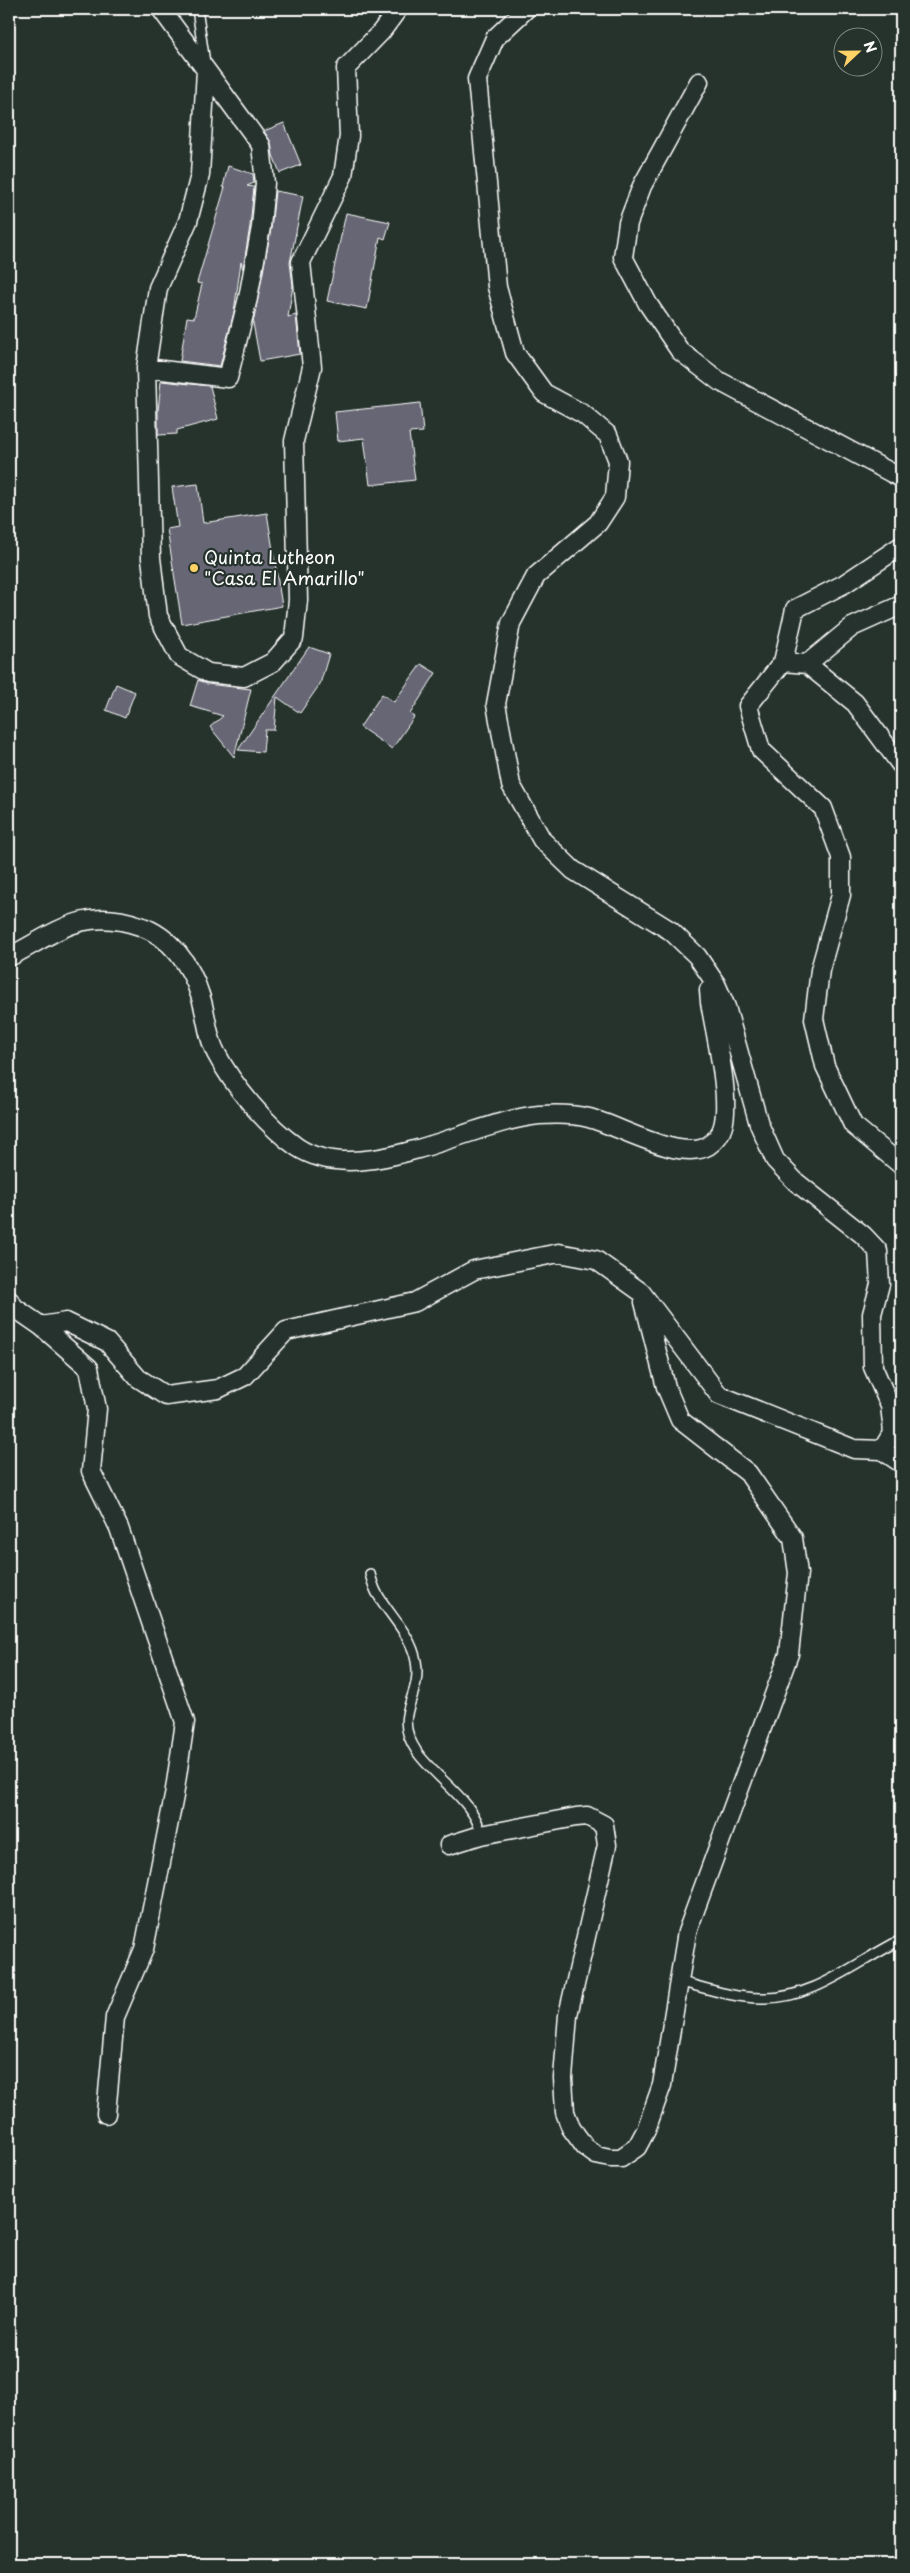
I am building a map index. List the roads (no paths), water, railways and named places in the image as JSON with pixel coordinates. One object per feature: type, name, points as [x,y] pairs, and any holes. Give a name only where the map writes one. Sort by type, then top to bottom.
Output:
[{"type":"street","points":[[146,368],[228,378],[248,298],[261,227],[264,192],[260,145],[161,9]]},
{"type":"street","points":[[206,70],[200,175],[188,221],[158,288],[146,368],[151,558],[158,616],[179,656],[208,673],[244,676],[273,662],[294,638],[298,600],[294,441],[312,367],[301,262],[343,176],[349,136],[346,68],[381,32],[398,9]]},
{"type":"street","points":[[526,9],[496,38],[477,78],[497,287],[515,353],[544,393],[582,414],[608,435],[618,461],[615,497],[598,523],[536,576],[512,623],[496,704],[511,785],[542,840],[573,870],[671,931],[697,956],[716,984],[734,1032],[759,1124],[775,1160],[796,1182],[863,1234],[878,1251],[880,1284],[872,1314],[873,1367],[890,1406],[893,1432],[882,1450]]},
{"type":"street","points":[[699,82],[642,186],[628,224],[623,257],[648,304],[680,351],[719,381],[901,478]]},
{"type":"street","points":[[901,546],[844,584],[795,609],[783,662],[748,706],[761,750],[823,808],[841,857],[841,895],[820,970],[814,1019],[825,1066],[852,1125],[901,1165]]},
{"type":"street","points":[[807,664],[852,627],[901,605]]},
{"type":"street","points":[[783,662],[807,664],[855,703],[901,765]]},
{"type":"street","points":[[9,957],[60,927],[85,919],[110,920],[140,926],[164,939],[185,961],[201,995],[205,1026],[216,1053],[236,1082],[275,1132],[301,1149],[328,1159],[396,1155],[445,1143],[491,1124],[541,1115],[587,1117],[686,1152],[708,1146],[718,1137],[723,1127],[725,1113],[710,1002],[710,990],[716,984]]},
{"type":"street","points":[[41,1326],[66,1322],[107,1342],[138,1378],[166,1396],[218,1388],[245,1376],[286,1331],[415,1302],[474,1270],[559,1253],[596,1260],[642,1292],[719,1395],[854,1449],[882,1450],[901,1463]]},
{"type":"street","points":[[449,1845],[481,1835],[588,1816],[600,1821],[606,1833],[607,1845],[568,2014],[563,2078],[565,2112],[578,2140],[596,2155],[621,2158],[630,2154],[637,2147],[646,2130],[662,2085],[687,1932],[789,1654],[798,1573],[793,1538],[748,1473],[680,1420],[666,1387],[642,1292]]},
{"type":"street","points":[[9,1300],[15,1308],[41,1326],[89,1368],[97,1409],[91,1471],[119,1528],[185,1722],[174,1796],[144,1949],[115,2017],[106,2114]]},
{"type":"lane","points":[[197,9],[206,70]]},
{"type":"lane","points":[[370,1574],[378,1594],[411,1645],[416,1660],[415,1688],[405,1714],[408,1737],[418,1752],[472,1813],[481,1835]]},
{"type":"lane","points":[[678,1982],[745,1997],[779,1998],[795,1995],[827,1982],[872,1954],[901,1940]]},
{"type":"place","name":"Quinta Lutheon \"Casa El Amarillo\"","points":[[194,568]]}]
